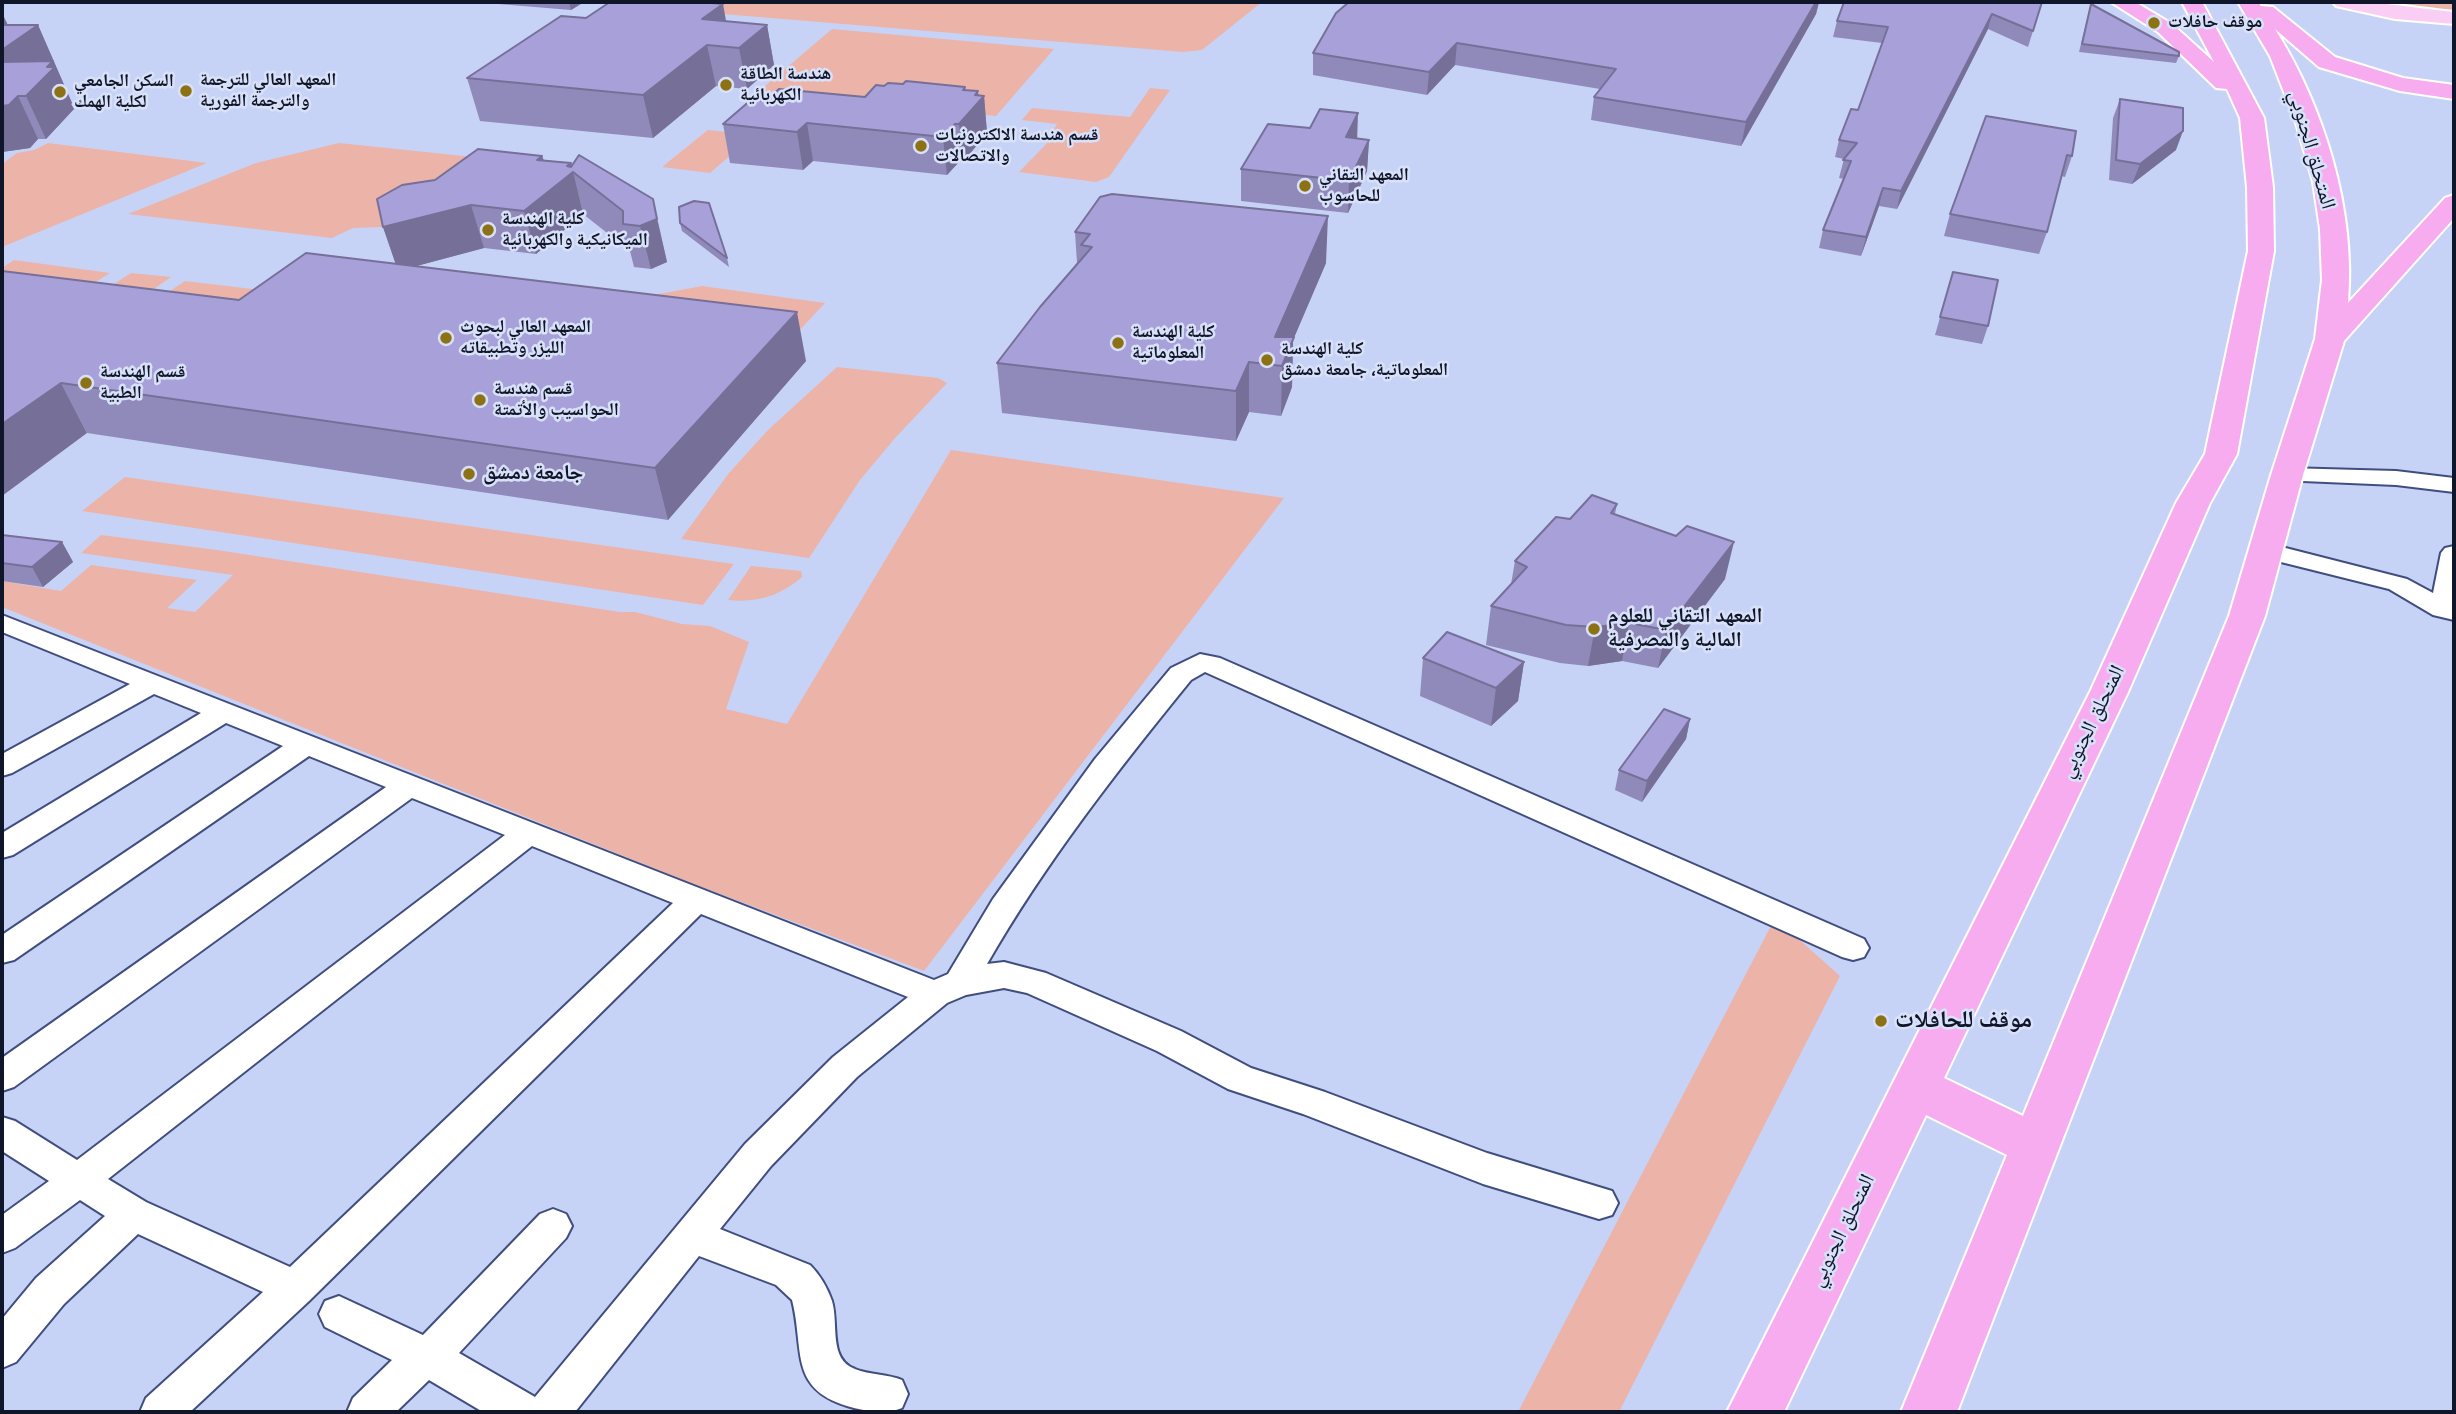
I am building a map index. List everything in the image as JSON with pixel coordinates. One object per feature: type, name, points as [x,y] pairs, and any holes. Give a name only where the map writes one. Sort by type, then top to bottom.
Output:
[{"type":"highway","points":[[2121,2],[2165,28],[2186,46],[2223,82],[2252,118]]},
{"type":"highway","name":"المتحلق الجنوبي","points":[[1755,1412],[2109,692],[2193,503],[2221,454],[2261,251],[2260,187],[2252,118],[2192,2]]},
{"type":"highway","points":[[2250,2],[2284,25],[2327,62],[2400,84],[2454,92]]},
{"type":"highway","name":"المتحلق الجنوبي","points":[[1930,1412],[2248,616],[2287,475],[2330,339],[2336,280],[2333,229],[2325,182],[2308,123],[2281,56],[2250,2]]},
{"type":"highway","points":[[2330,339],[2454,203]]},
{"type":"highway","points":[[1914,1086],[2036,1146]]},
{"type":"main road","points":[[2343,2],[2395,13],[2454,18]]},
{"type":"street","points":[[2287,475],[2396,478],[2454,485]]},
{"type":"street","points":[[2266,551],[2398,584],[2448,610],[2454,554]]},
{"type":"street","points":[[2,623],[697,899],[948,988],[1004,975],[1034,982],[1169,1041],[1240,1080],[1312,1102],[1483,1168],[1599,1203]]},
{"type":"street","points":[[549,1412],[758,1155],[845,1068],[948,988],[1105,766],[1181,674],[1200,663],[1210,664],[1853,948]]},
{"type":"street","points":[[2,766],[153,683]]},
{"type":"street","points":[[2,847],[224,711]]},
{"type":"street","points":[[2,951],[306,744]]},
{"type":"street","points":[[2,1077],[410,785]]},
{"type":"street","points":[[2,1236],[79,1180],[529,832]]},
{"type":"street","points":[[161,1412],[295,1289],[697,899]]},
{"type":"street","points":[[2,1132],[133,1214],[295,1289]]},
{"type":"street","points":[[2,1349],[50,1291],[133,1214]]},
{"type":"street","points":[[368,1412],[409,1370],[428,1357],[470,1316],[553,1226]]},
{"type":"street","points":[[691,1235],[795,1276],[811,1297],[817,1329],[817,1353],[827,1374],[838,1383],[853,1389],[888,1394]]},
{"type":"street","points":[[339,1314],[428,1357],[521,1412]]},
{"type":"shaded area","points":[[619,2],[1262,2],[1202,50],[1183,52],[613,5]]},
{"type":"shaded area","points":[[2367,2],[2454,2],[2454,13]]},
{"type":"shaded area","points":[[832,29],[1054,49],[996,116],[758,92]]},
{"type":"shaded area","points":[[1150,88],[1170,90],[1109,177],[1096,182],[1019,172],[1058,132],[1054,129],[1057,124],[1022,120],[1032,108],[1130,117]]},
{"type":"shaded area","points":[[708,130],[754,135],[710,173],[662,167]]},
{"type":"shaded area","points":[[48,143],[207,163],[2,247],[2,164],[17,153],[34,150]]},
{"type":"shaded area","points":[[339,143],[483,158],[392,222],[382,227],[353,228],[332,238],[128,214],[256,163]]},
{"type":"shaded area","points":[[14,260],[110,273],[89,286],[2,275],[2,268]]},
{"type":"shaded area","points":[[131,273],[171,277],[148,293],[108,288]]},
{"type":"shaded area","points":[[185,281],[294,294],[274,309],[164,295]]},
{"type":"shaded area","points":[[702,286],[825,303],[797,333],[632,299]]},
{"type":"shaded area","points":[[837,367],[938,378],[947,383],[860,480],[809,558],[681,539],[729,473],[768,430]]},
{"type":"shaded area","points":[[951,450],[1284,498],[924,971],[691,883],[2,607],[2,581],[61,591],[91,565],[197,580],[167,608],[195,612],[233,575],[81,553],[101,535],[217,550],[620,612],[635,612],[682,624],[710,626],[749,642],[726,709],[787,724]]},
{"type":"shaded area","points":[[125,477],[734,564],[703,605],[82,511]]},
{"type":"shaded area","points":[[751,566],[801,571],[802,577],[768,597],[728,600]]},
{"type":"shaded area","points":[[1775,918],[1840,976],[1619,1412],[1518,1412]]},
{"type":"building","points":[[610,2],[723,4],[702,19],[767,25],[739,48],[707,45],[643,95],[467,78],[561,16],[586,18]]},
{"type":"building","points":[[1349,2],[1816,2],[1746,122],[1594,97],[1616,69],[1457,43],[1429,72],[1313,53],[1336,13]]},
{"type":"building","points":[[1844,2],[2042,2],[2033,31],[1992,14],[1901,191],[1883,188],[1866,237],[1823,230],[1851,161],[1843,160],[1857,143],[1839,140],[1851,109],[1858,110],[1888,27],[1837,21]]},
{"type":"building","points":[[2091,4],[2179,52],[2179,56],[2082,44]]},
{"type":"building","points":[[2,25],[38,25],[2,50]]},
{"type":"building","points":[[53,61],[47,67],[55,67],[26,96],[18,96],[9,105],[2,106],[2,62]]},
{"type":"building","points":[[906,81],[965,87],[963,90],[978,91],[975,95],[984,96],[959,124],[955,124],[943,137],[807,123],[797,132],[723,124],[752,99],[765,101],[779,89],[865,97],[876,85],[903,84]]},
{"type":"building","points":[[2120,99],[2183,108],[2183,131],[2140,164],[2116,160]]},
{"type":"building","points":[[1320,109],[1358,113],[1346,137],[1369,140],[1349,181],[1241,169],[1268,124],[1310,128]]},
{"type":"building","points":[[1986,116],[2076,131],[2072,156],[2067,155],[2047,232],[1950,214]]},
{"type":"building","points":[[478,149],[542,156],[537,160],[571,163],[567,166],[571,167],[579,155],[653,199],[657,219],[640,226],[623,224],[623,211],[573,172],[524,211],[471,205],[383,227],[377,199],[402,185],[435,180]]},
{"type":"building","points":[[1112,194],[1328,216],[1275,337],[1294,337],[1282,366],[1249,362],[1236,391],[997,363],[1040,307],[1092,247],[1081,245],[1090,234],[1075,232],[1100,197]]},
{"type":"building","points":[[694,201],[709,203],[727,258],[680,223],[679,207]]},
{"type":"building","points":[[306,253],[797,312],[655,468],[61,383],[2,424],[2,271],[239,300]]},
{"type":"building","points":[[1953,272],[1998,280],[1988,326],[1940,317]]},
{"type":"building","points":[[1592,495],[1617,504],[1611,513],[1676,536],[1687,526],[1734,542],[1666,630],[1629,623],[1595,627],[1566,625],[1491,606],[1527,567],[1515,561],[1556,517],[1570,519]]},
{"type":"building","points":[[2,535],[62,542],[32,567],[2,563]]},
{"type":"building","points":[[1447,632],[1524,662],[1496,688],[1423,658]]},
{"type":"building","points":[[1664,709],[1690,719],[1647,781],[1619,770]]},
{"type":"place","name":"موقف حافلات","points":[[2154,23]]},
{"type":"place","name":"هندسة الطاقة الكهربائية","points":[[726,85]]},
{"type":"place","name":"المعهد العالي للترجمة والترجمة الفورية","points":[[186,91]]},
{"type":"place","name":"السكن الجامعي لكلية الهمك","points":[[60,92]]},
{"type":"place","name":"قسم هندسة الالكترونيات والاتصالات","points":[[921,146]]},
{"type":"place","name":"المعهد التقاني للحاسوب","points":[[1305,186]]},
{"type":"place","name":"كلية الهندسة الميكانيكية والكهربائية","points":[[488,230]]},
{"type":"place","name":"المعهد العالي لبحوث الليزر وتطبيقاته","points":[[446,338]]},
{"type":"place","name":"كلية الهندسة المعلوماتية","points":[[1118,343]]},
{"type":"place","name":"كلية الهندسة المعلوماتية، جامعة دمشق","points":[[1267,360]]},
{"type":"place","name":"قسم الهندسة الطبية","points":[[86,383]]},
{"type":"place","name":"قسم هندسة الحواسيب والأتمتة","points":[[480,400]]},
{"type":"place","name":"جامعة دمشق","points":[[469,474]]},
{"type":"place","name":"المعهد التقاني للعلوم المالية والمصرفية","points":[[1594,629]]},
{"type":"place","name":"موقف للحافلات","points":[[1881,1021]]}]
